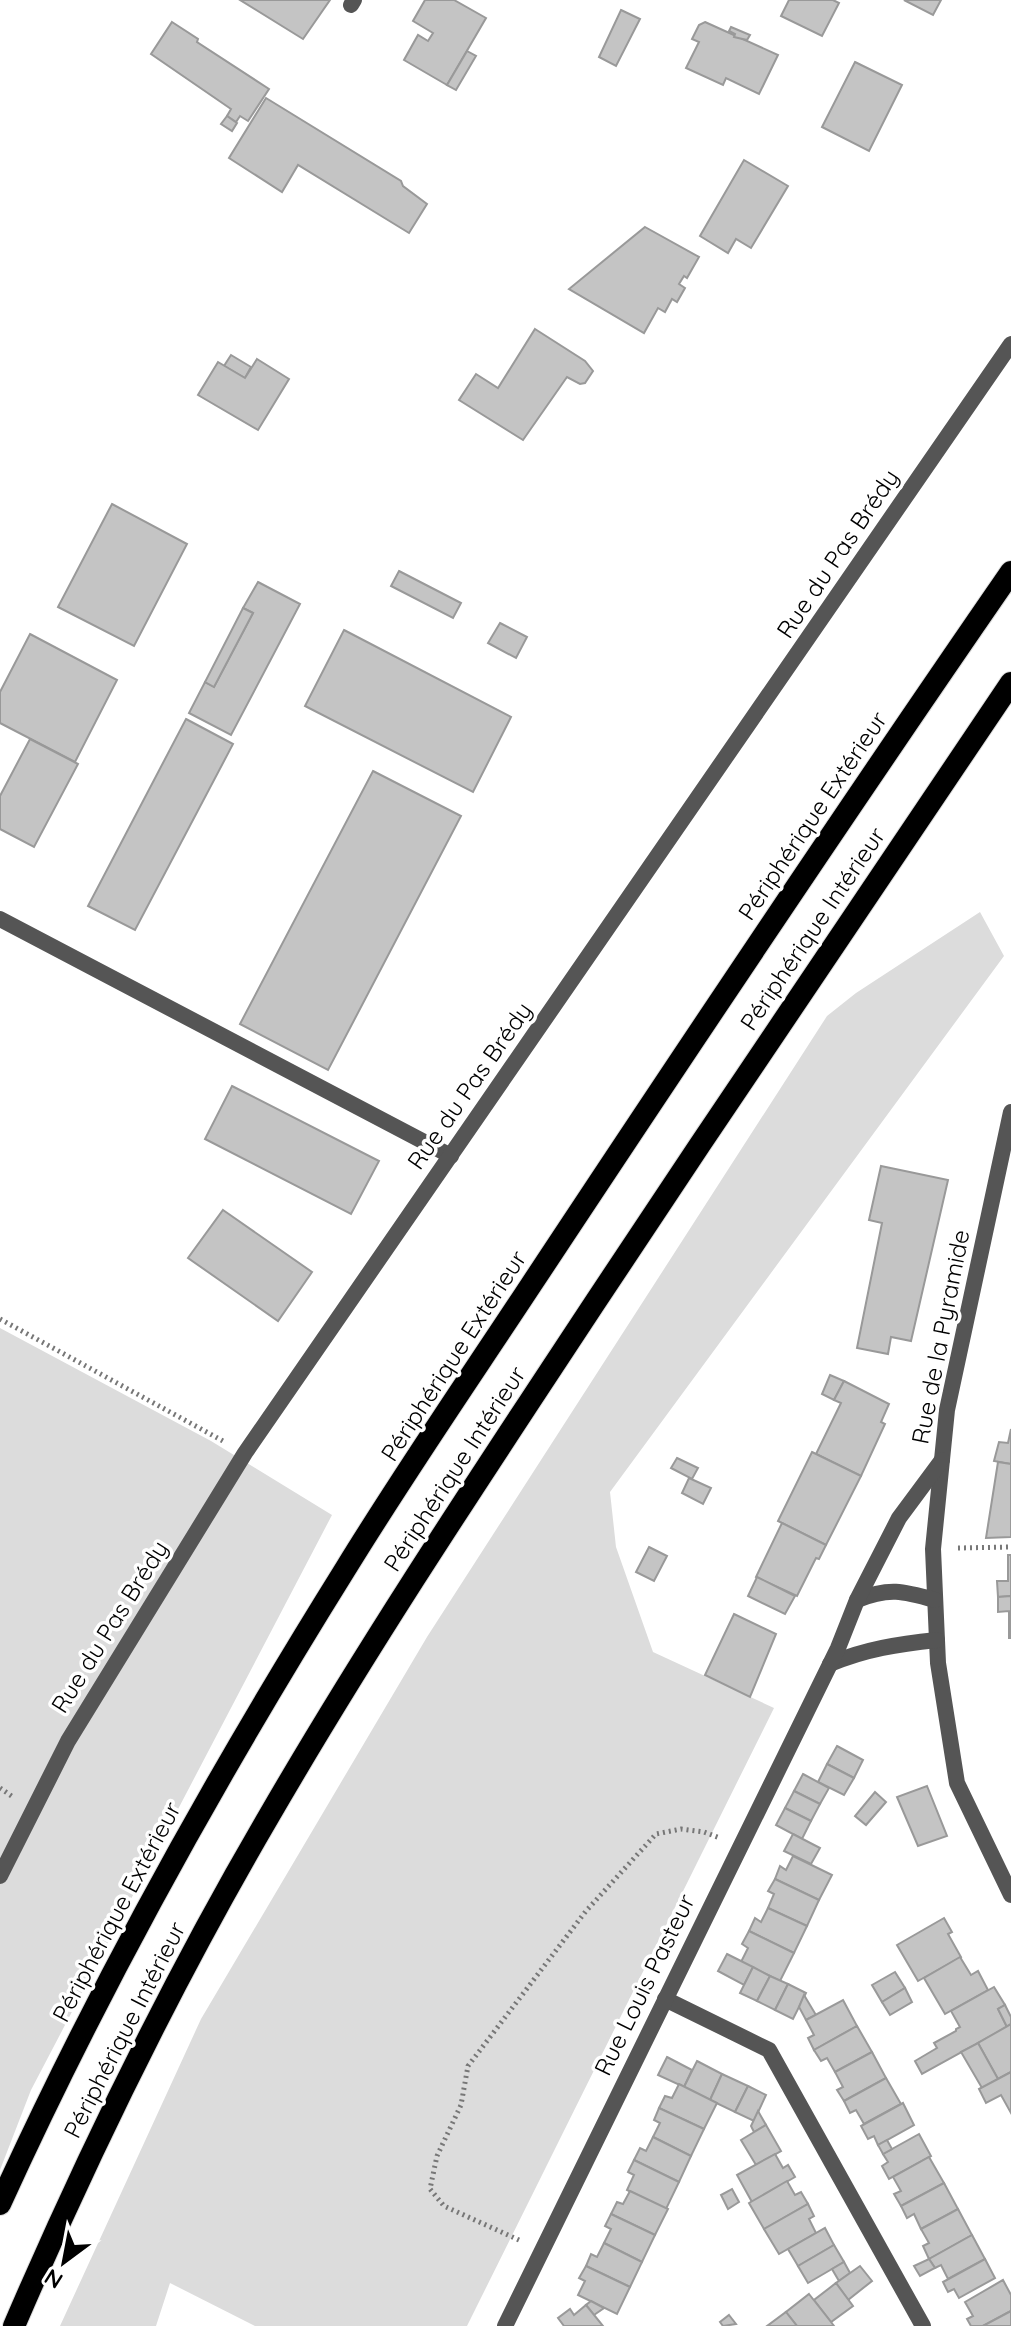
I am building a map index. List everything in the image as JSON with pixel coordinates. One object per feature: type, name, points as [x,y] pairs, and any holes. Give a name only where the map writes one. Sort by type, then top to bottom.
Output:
[{"type":"highway","name":"Périphérique Extérieur","points":[[0,2204],[131,1937],[246,1732],[348,1564],[638,1124],[1011,572]]},
{"type":"highway","name":"Périphérique Intérieur","points":[[14,2326],[87,2164],[202,1935],[267,1818],[416,1576],[672,1186],[1011,683]]},
{"type":"street","name":"Rue du Pas Brédy","points":[[0,1876],[68,1741],[245,1453],[1011,344]]},
{"type":"street","points":[[0,919],[451,1156]]},
{"type":"street","name":"Rue de la Pyramide","points":[[1011,1112],[947,1410],[933,1549],[937,1640],[957,1783],[1011,1895]]},
{"type":"street","name":"Rue Louis Pasteur","points":[[505,2326],[830,1664],[857,1600],[899,1518],[942,1460]]},
{"type":"street","points":[[857,1600],[880,1591],[902,1591],[935,1600]]},
{"type":"street","points":[[830,1664],[858,1652],[937,1640]]},
{"type":"street","points":[[665,1999],[769,2050],[918,2324]]},
{"type":"path","points":[[0,1319],[245,1453]]},
{"type":"path","points":[[933,1549],[1011,1547]]},
{"type":"path","points":[[541,2250],[444,2206],[430,2189],[437,2156],[461,2105],[468,2066],[586,1911],[656,1834],[693,1830],[740,1846]]},
{"type":"shaded area","points":[[980,912],[1004,956],[610,1492],[616,1547],[653,1652],[774,1708],[467,2326],[255,2326],[170,2283],[156,2326],[60,2326],[201,2019],[427,1637],[827,1016],[856,993]]},
{"type":"shaded area","points":[[0,1328],[211,1441],[332,1515],[31,2090],[0,2170]]},
{"type":"building","points":[[240,0],[330,0],[303,39]]},
{"type":"building","points":[[425,0],[454,0],[486,18],[447,85],[404,60],[418,35],[428,41],[433,33],[413,21]]},
{"type":"building","points":[[789,0],[833,0],[839,3],[822,36],[781,16]]},
{"type":"building","points":[[904,0],[941,0],[933,15]]},
{"type":"building","points":[[621,10],[640,19],[616,66],[599,57]]},
{"type":"building","points":[[172,22],[269,89],[248,121],[240,116],[236,122],[227,116],[231,109],[151,54]]},
{"type":"building","points":[[705,22],[778,55],[759,94],[726,78],[723,85],[686,68],[699,42],[692,39],[699,25]]},
{"type":"building","points":[[731,27],[750,35],[747,40],[734,37],[735,34],[729,31]]},
{"type":"building","points":[[467,51],[476,56],[456,90],[447,85]]},
{"type":"building","points":[[855,62],[902,85],[869,151],[822,127]]},
{"type":"building","points":[[266,98],[401,181],[403,186],[427,204],[409,233],[298,165],[282,192],[229,158]]},
{"type":"building","points":[[227,116],[237,123],[232,131],[221,124]]},
{"type":"building","points":[[744,160],[788,186],[751,248],[736,239],[728,253],[700,236]]},
{"type":"building","points":[[645,227],[699,257],[687,278],[684,276],[679,284],[685,288],[677,302],[672,299],[665,312],[658,308],[644,333],[569,289]]},
{"type":"building","points":[[535,329],[585,361],[593,371],[585,383],[580,384],[567,377],[523,440],[459,400],[476,374],[498,388]]},
{"type":"building","points":[[231,355],[251,367],[245,378],[224,366]]},
{"type":"building","points":[[257,359],[289,379],[258,430],[198,395],[218,362],[245,378]]},
{"type":"building","points":[[112,504],[187,544],[134,646],[58,607]]},
{"type":"building","points":[[399,571],[461,603],[453,618],[391,586]]},
{"type":"building","points":[[258,582],[300,604],[231,735],[189,713],[205,682],[214,687],[253,613],[243,608]]},
{"type":"building","points":[[243,608],[253,613],[214,687],[205,682]]},
{"type":"building","points":[[500,623],[527,637],[516,658],[488,643]]},
{"type":"building","points":[[344,630],[511,717],[473,792],[305,706]]},
{"type":"building","points":[[30,634],[117,680],[75,762],[0,723],[0,692]]},
{"type":"building","points":[[186,719],[233,744],[135,930],[88,906]]},
{"type":"building","points":[[30,739],[78,764],[34,847],[0,829],[0,796]]},
{"type":"building","points":[[373,771],[461,816],[328,1070],[240,1024]]},
{"type":"building","points":[[232,1086],[379,1161],[351,1214],[205,1139]]},
{"type":"building","points":[[881,1166],[948,1180],[911,1341],[891,1337],[888,1354],[857,1348],[882,1223],[869,1220]]},
{"type":"building","points":[[223,1210],[312,1272],[278,1321],[188,1258]]},
{"type":"building","points":[[830,1375],[844,1381],[834,1400],[822,1394]]},
{"type":"building","points":[[844,1381],[889,1404],[881,1422],[885,1424],[861,1476],[816,1454],[841,1403],[834,1400]]},
{"type":"building","points":[[1011,1429],[1011,1464],[994,1461],[999,1442],[1008,1443]]},
{"type":"building","points":[[812,1452],[861,1476],[826,1545],[778,1521]]},
{"type":"building","points":[[677,1458],[698,1468],[692,1479],[671,1468]]},
{"type":"building","points":[[998,1462],[1011,1464],[1011,1537],[986,1538]]},
{"type":"building","points":[[689,1478],[711,1488],[703,1504],[682,1493]]},
{"type":"building","points":[[782,1523],[826,1545],[797,1596],[756,1577]]},
{"type":"building","points":[[649,1547],[667,1556],[654,1581],[636,1572]]},
{"type":"building","points":[[1008,1555],[1011,1555],[1011,1596],[998,1597],[997,1581],[1008,1581]]},
{"type":"building","points":[[757,1577],[795,1596],[785,1614],[748,1596]]},
{"type":"building","points":[[1011,1596],[1009,1638],[1009,1611],[998,1612],[998,1597]]},
{"type":"building","points":[[734,1614],[776,1634],[750,1697],[705,1675]]},
{"type":"building","points":[[837,1746],[863,1760],[854,1778],[827,1764]]},
{"type":"building","points":[[827,1764],[854,1778],[844,1795],[818,1782]]},
{"type":"building","points":[[803,1774],[829,1788],[820,1804],[794,1791]]},
{"type":"building","points":[[927,1786],[947,1836],[918,1846],[897,1797]]},
{"type":"building","points":[[794,1791],[820,1804],[811,1821],[785,1808]]},
{"type":"building","points":[[875,1792],[886,1802],[866,1825],[855,1816]]},
{"type":"building","points":[[785,1808],[811,1821],[802,1839],[776,1825]]},
{"type":"building","points":[[793,1834],[820,1848],[811,1864],[784,1851]]},
{"type":"building","points":[[793,1856],[832,1875],[819,1900],[775,1879],[780,1866],[786,1870]]},
{"type":"building","points":[[775,1879],[819,1900],[807,1926],[768,1908],[774,1894],[768,1891]]},
{"type":"building","points":[[768,1908],[807,1926],[794,1953],[749,1931],[755,1918],[761,1922]]},
{"type":"building","points":[[944,1918],[952,1932],[948,1934],[961,1957],[918,1981],[897,1945]]},
{"type":"building","points":[[749,1931],[794,1953],[780,1981],[741,1962],[748,1948],[742,1944]]},
{"type":"building","points":[[727,1954],[753,1967],[744,1985],[718,1971]]},
{"type":"building","points":[[960,1957],[971,1975],[978,1971],[988,1990],[945,2014],[924,1978]]},
{"type":"building","points":[[753,1967],[770,1976],[757,2001],[740,1993]]},
{"type":"building","points":[[895,1972],[905,1988],[882,2002],[872,1985]]},
{"type":"building","points":[[770,1976],[788,1984],[775,2010],[757,2001]]},
{"type":"building","points":[[788,1984],[806,1993],[793,2019],[775,2010]]},
{"type":"building","points":[[994,1987],[1005,2005],[998,2009],[1007,2027],[922,2074],[915,2061],[937,2048],[934,2043],[960,2027],[951,2011]]},
{"type":"building","points":[[905,1988],[912,2002],[890,2015],[882,2002]]},
{"type":"building","points":[[804,1995],[816,2015],[806,2020],[799,2007]]},
{"type":"building","points":[[843,2000],[857,2026],[814,2050],[808,2038],[814,2035],[806,2020]]},
{"type":"building","points":[[1005,2005],[1011,2017],[1011,2024],[1007,2027],[998,2009]]},
{"type":"building","points":[[1011,2024],[1011,2072],[998,2079],[978,2043]]},
{"type":"building","points":[[857,2026],[872,2052],[835,2072],[827,2058],[821,2061],[814,2050]]},
{"type":"building","points":[[978,2043],[998,2079],[982,2088],[961,2052]]},
{"type":"building","points":[[872,2052],[886,2078],[844,2101],[837,2090],[843,2087],[835,2072]]},
{"type":"building","points":[[667,2057],[692,2070],[684,2087],[658,2075]]},
{"type":"building","points":[[697,2061],[722,2074],[710,2100],[684,2087]]},
{"type":"building","points":[[1011,2072],[1011,2113],[1001,2095],[986,2103],[979,2089]]},
{"type":"building","points":[[722,2074],[748,2086],[735,2112],[710,2100]]},
{"type":"building","points":[[886,2078],[901,2104],[864,2124],[856,2110],[850,2113],[844,2101]]},
{"type":"building","points":[[679,2084],[717,2103],[704,2129],[659,2108],[665,2096],[672,2098]]},
{"type":"building","points":[[748,2086],[766,2095],[754,2121],[735,2112]]},
{"type":"building","points":[[903,2103],[914,2125],[878,2145],[874,2136],[868,2139],[861,2126]]},
{"type":"building","points":[[659,2108],[704,2129],[691,2156],[653,2137],[660,2123],[654,2120]]},
{"type":"building","points":[[758,2111],[766,2125],[754,2132],[751,2126]]},
{"type":"building","points":[[766,2125],[781,2151],[756,2165],[741,2140]]},
{"type":"building","points":[[919,2134],[931,2156],[889,2179],[882,2166],[888,2162],[883,2154]]},
{"type":"building","points":[[653,2137],[691,2156],[679,2182],[634,2160],[640,2148],[646,2151]]},
{"type":"building","points":[[887,2140],[892,2149],[883,2154],[878,2145]]},
{"type":"building","points":[[775,2154],[783,2168],[788,2165],[795,2177],[752,2202],[737,2175]]},
{"type":"building","points":[[929,2157],[944,2183],[901,2206],[894,2194],[901,2191],[893,2177]]},
{"type":"building","points":[[634,2160],[679,2182],[666,2209],[627,2190],[634,2175],[628,2172]]},
{"type":"building","points":[[787,2181],[795,2195],[801,2192],[808,2204],[764,2229],[749,2203]]},
{"type":"building","points":[[944,2183],[958,2209],[921,2229],[914,2214],[907,2218],[901,2206]]},
{"type":"building","points":[[732,2189],[739,2202],[728,2209],[721,2195]]},
{"type":"building","points":[[630,2191],[668,2209],[655,2235],[611,2214],[617,2202],[623,2204]]},
{"type":"building","points":[[808,2204],[814,2216],[809,2219],[816,2233],[779,2254],[764,2229]]},
{"type":"building","points":[[958,2209],[972,2235],[929,2259],[923,2246],[929,2243],[921,2229]]},
{"type":"building","points":[[611,2214],[655,2235],[642,2262],[604,2243],[611,2229],[605,2226]]},
{"type":"building","points":[[825,2228],[834,2245],[798,2266],[788,2249]]},
{"type":"building","points":[[972,2235],[985,2259],[948,2279],[941,2265],[935,2268],[929,2259]]},
{"type":"building","points":[[604,2243],[642,2262],[630,2287],[586,2266],[591,2254],[597,2257]]},
{"type":"building","points":[[834,2245],[844,2262],[808,2283],[798,2266]]},
{"type":"building","points":[[929,2259],[935,2268],[920,2276],[914,2266]]},
{"type":"building","points":[[985,2259],[995,2278],[959,2298],[954,2289],[948,2292],[943,2282]]},
{"type":"building","points":[[844,2262],[850,2273],[839,2281],[832,2269]]},
{"type":"building","points":[[586,2266],[630,2287],[617,2314],[578,2295],[585,2281],[579,2278]]},
{"type":"building","points":[[860,2266],[872,2281],[848,2300],[836,2283]]},
{"type":"building","points":[[1003,2280],[1011,2295],[1011,2311],[983,2326],[971,2326],[967,2319],[973,2316],[965,2302]]},
{"type":"building","points":[[836,2283],[853,2306],[831,2322],[814,2300]]},
{"type":"building","points":[[809,2294],[834,2326],[797,2326],[786,2312]]},
{"type":"building","points":[[591,2301],[604,2308],[594,2315],[586,2305]]},
{"type":"building","points":[[586,2305],[603,2326],[564,2326],[558,2318],[570,2309],[574,2315]]},
{"type":"building","points":[[1011,2311],[1011,2326],[983,2326]]},
{"type":"building","points":[[786,2312],[797,2326],[767,2326]]},
{"type":"building","points":[[729,2315],[736,2324],[723,2326],[720,2322]]}]
